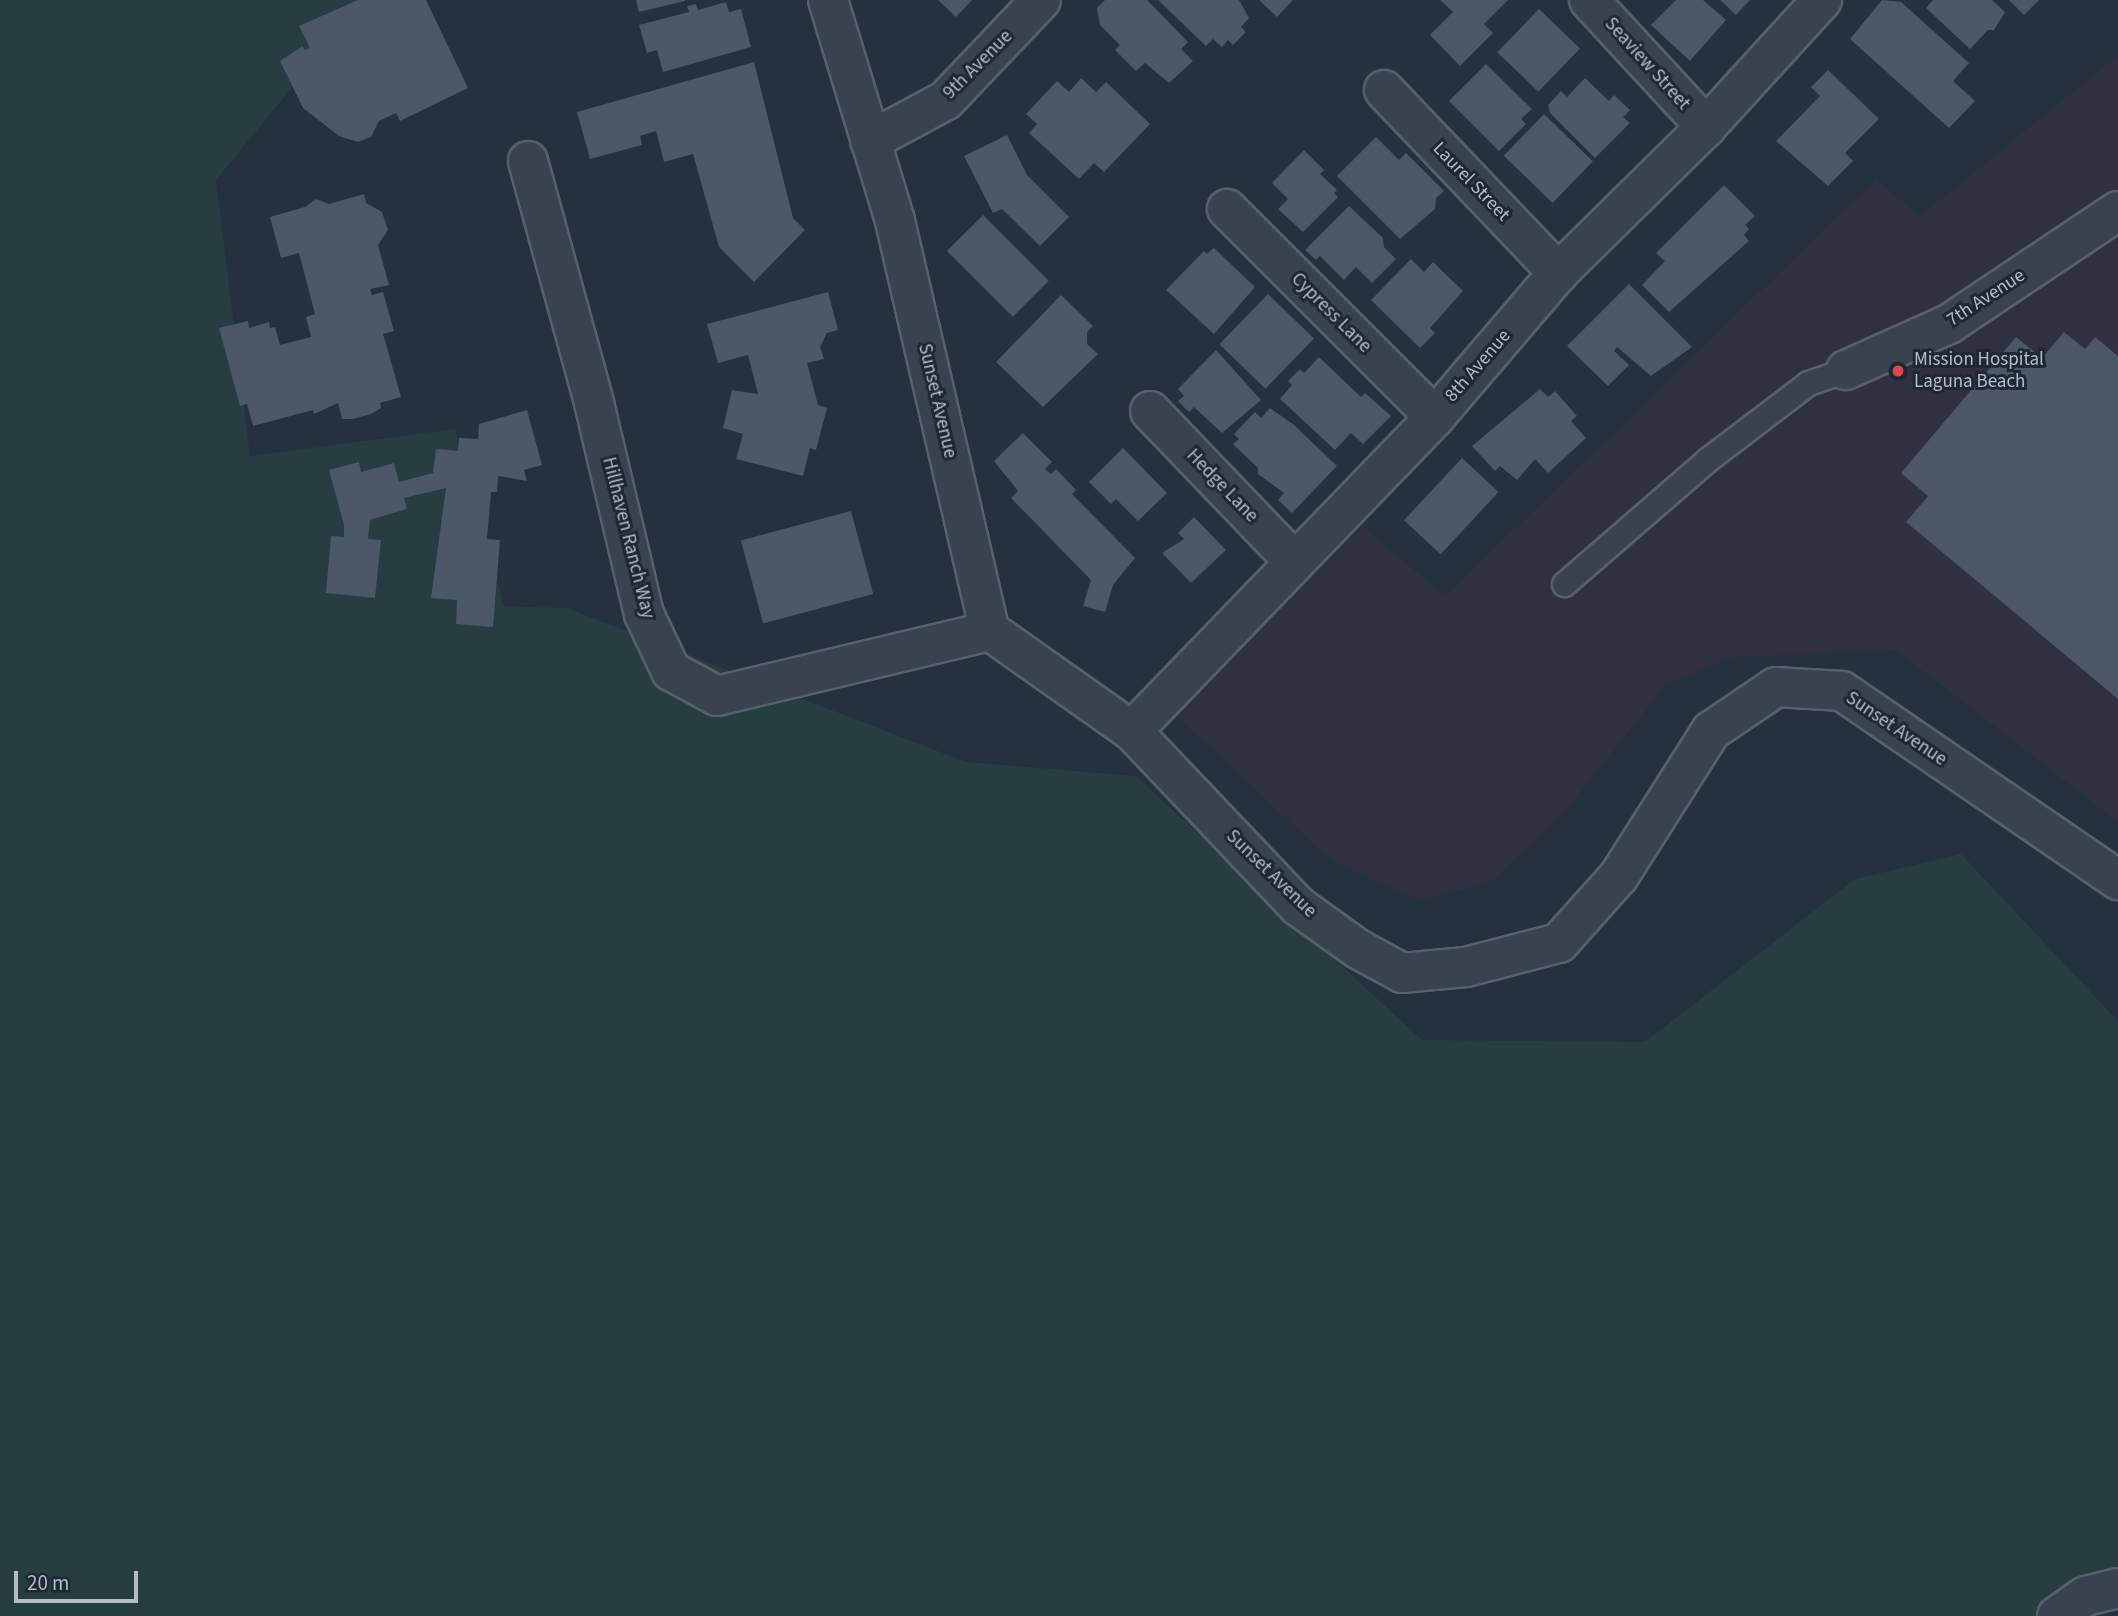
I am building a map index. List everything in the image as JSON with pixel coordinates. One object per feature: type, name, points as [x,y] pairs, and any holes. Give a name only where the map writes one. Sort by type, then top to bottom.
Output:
[{"type":"street","name":"Sunset Avenue","points":[[828,0],[895,221],[990,631],[1132,731],[1298,906],[1358,949],[1402,973],[1466,967],[1559,943],[1619,876],[1711,731],[1776,687],[1842,691],[2118,880]]},
{"type":"street","name":"9th Avenue","points":[[870,141],[946,100],[1041,0]]},
{"type":"street","name":"Seaview Street","points":[[1589,0],[1706,127]]},
{"type":"street","name":"8th Avenue","points":[[1132,731],[1293,560],[1435,417],[1558,273],[1706,127],[1822,0]]},
{"type":"street","name":"Laurel Street","points":[[1384,90],[1558,273]]},
{"type":"street","name":"Hillhaven Ranch Way","points":[[528,161],[594,403],[644,614],[671,671],[718,696],[990,631]]},
{"type":"street","name":"Cypress Lane","points":[[1227,209],[1435,417]]},
{"type":"street","name":"7th Avenue","points":[[1846,370],[1949,324],[2118,211]]},
{"type":"street","name":"Hedge Lane","points":[[1150,411],[1293,560]]},
{"type":"street","points":[[2057,1616],[2086,1596],[2118,1588]]},
{"type":"lane","points":[[1564,584],[1707,460],[1808,383],[1846,370]]},
{"type":"shaded area","name":"Mission Hospital Laguna Beach","points":[[2118,55],[2118,822],[1897,651],[1733,657],[1665,686],[1562,815],[1492,881],[1421,901],[1334,863],[1174,714],[1363,526],[1445,596],[1876,179],[1920,216]]},
{"type":"green space","points":[[0,0],[381,0],[341,28],[216,180],[250,456],[455,429],[504,606],[567,608],[966,762],[1136,776],[1422,1040],[1645,1042],[1855,879],[1961,854],[2118,1021],[2118,1587],[2035,1616],[0,1616]]},
{"type":"building","points":[[358,0],[426,0],[468,88],[400,121],[396,113],[379,121],[371,137],[358,142],[339,136],[303,108],[280,61],[303,46],[304,50],[310,48],[299,26]]},
{"type":"building","points":[[636,0],[685,0],[685,1],[639,12]]},
{"type":"building","points":[[938,0],[972,0],[956,17]]},
{"type":"building","points":[[1105,0],[1147,0],[1188,42],[1181,49],[1193,61],[1169,83],[1145,63],[1136,71],[1115,50],[1120,45],[1100,25],[1097,8]]},
{"type":"building","points":[[1158,0],[1239,0],[1249,18],[1241,27],[1246,32],[1233,45],[1228,40],[1222,47],[1213,39],[1206,46]]},
{"type":"building","points":[[1259,0],[1293,0],[1277,17]]},
{"type":"building","points":[[1440,0],[1508,0],[1484,24],[1493,33],[1460,66],[1430,35],[1453,12]]},
{"type":"building","points":[[1676,0],[1703,0],[1726,20],[1690,61],[1651,25]]},
{"type":"building","points":[[1720,0],[1750,0],[1736,15]]},
{"type":"building","points":[[1882,0],[1901,2],[1969,63],[1953,81],[1975,101],[1949,128],[1850,39]]},
{"type":"building","points":[[1933,0],[1992,0],[2005,12],[1994,30],[1988,30],[1970,49],[1926,8]]},
{"type":"building","points":[[2009,0],[2039,0],[2024,15]]},
{"type":"building","points":[[726,2],[729,12],[741,9],[751,47],[663,72],[657,50],[647,53],[639,25],[689,12],[687,6],[696,4],[698,10]]},
{"type":"building","points":[[1539,9],[1580,49],[1538,92],[1497,52]]},
{"type":"building","points":[[754,62],[793,218],[805,230],[754,282],[719,247],[693,154],[664,162],[656,131],[640,136],[642,145],[590,159],[577,112]]},
{"type":"building","points":[[1486,64],[1532,109],[1521,119],[1526,124],[1499,151],[1449,101]]},
{"type":"building","points":[[1828,70],[1879,119],[1845,153],[1853,161],[1828,186],[1776,141],[1820,96],[1811,87]]},
{"type":"building","points":[[1081,78],[1096,92],[1106,82],[1150,124],[1104,172],[1094,163],[1079,179],[1029,133],[1037,124],[1026,114],[1057,81],[1069,92]]},
{"type":"building","points":[[1585,78],[1609,101],[1614,95],[1630,110],[1623,117],[1630,123],[1595,158],[1550,113],[1548,105],[1561,91],[1567,97]]},
{"type":"building","points":[[1544,114],[1593,161],[1553,203],[1504,156]]},
{"type":"building","points":[[1007,135],[1027,175],[1069,217],[1040,246],[1002,209],[993,213],[964,156]]},
{"type":"building","points":[[1376,137],[1399,160],[1406,153],[1444,191],[1436,198],[1435,209],[1400,239],[1337,176]]},
{"type":"building","points":[[1304,150],[1324,170],[1320,174],[1337,190],[1334,193],[1338,197],[1303,232],[1278,209],[1288,199],[1272,183]]},
{"type":"building","points":[[1724,185],[1755,216],[1745,225],[1749,229],[1744,235],[1749,241],[1669,312],[1642,285],[1665,261],[1656,253]]},
{"type":"building","points":[[364,194],[366,203],[382,212],[388,230],[378,245],[389,285],[370,289],[372,295],[383,292],[394,331],[383,334],[401,397],[380,403],[381,408],[371,414],[353,419],[342,419],[338,403],[314,414],[313,410],[253,426],[247,404],[240,406],[219,328],[248,321],[249,328],[269,322],[270,328],[275,327],[280,345],[311,337],[306,317],[315,314],[299,253],[281,258],[270,217],[305,207],[316,199],[329,204]]},
{"type":"building","points":[[1349,206],[1383,238],[1384,247],[1396,259],[1372,283],[1356,267],[1344,280],[1320,256],[1316,260],[1305,250]]},
{"type":"building","points":[[983,215],[1049,281],[1013,317],[947,251]]},
{"type":"building","points":[[1214,248],[1255,287],[1214,334],[1166,290],[1204,251],[1207,254]]},
{"type":"building","points":[[1411,259],[1424,272],[1433,262],[1463,291],[1430,328],[1435,333],[1420,348],[1371,300]]},
{"type":"building","points":[[1629,284],[1692,347],[1651,376],[1617,347],[1614,351],[1629,365],[1608,386],[1567,346]]},
{"type":"building","points":[[828,292],[838,330],[827,333],[820,347],[824,359],[807,363],[818,405],[827,408],[816,450],[810,448],[803,476],[736,459],[743,434],[723,428],[732,390],[758,394],[748,355],[718,363],[707,324]]},
{"type":"building","points":[[1268,294],[1314,338],[1265,389],[1219,344]]},
{"type":"building","points":[[1061,295],[1093,326],[1087,332],[1087,344],[1098,354],[1043,407],[996,362]]},
{"type":"building","points":[[2064,332],[2085,349],[2095,337],[2118,356],[2118,699],[1906,522],[1928,496],[1901,473],[2016,337],[2042,358]]},
{"type":"building","points":[[1216,350],[1261,400],[1222,433],[1194,407],[1189,412],[1178,401],[1184,396],[1178,389]]},
{"type":"building","points":[[1319,357],[1361,397],[1365,393],[1391,416],[1363,444],[1351,433],[1335,450],[1280,399],[1292,385],[1288,381],[1300,369],[1304,373]]},
{"type":"building","points":[[1540,389],[1548,397],[1555,391],[1577,416],[1571,421],[1586,438],[1548,473],[1535,459],[1517,480],[1500,466],[1495,471],[1472,446]]},
{"type":"building","points":[[1270,408],[1294,425],[1337,466],[1292,513],[1278,500],[1284,493],[1258,474],[1258,468],[1233,444],[1239,439],[1234,434],[1255,412],[1261,418]]},
{"type":"building","points":[[527,410],[542,465],[524,470],[527,481],[498,476],[497,492],[491,492],[487,539],[500,540],[493,627],[456,624],[457,600],[431,598],[446,488],[404,498],[407,509],[370,520],[368,539],[381,540],[375,598],[326,593],[331,536],[344,537],[344,525],[329,470],[359,462],[361,472],[394,463],[399,482],[433,473],[436,449],[458,451],[459,438],[478,439],[479,424]]},
{"type":"building","points":[[1023,433],[1052,462],[1045,469],[1051,474],[1056,469],[1076,490],[1072,494],[1135,558],[1113,585],[1105,612],[1083,606],[1091,580],[1011,498],[1018,491],[994,461]]},
{"type":"building","points":[[1123,448],[1167,493],[1138,521],[1116,499],[1111,504],[1089,482]]},
{"type":"building","points":[[1462,458],[1499,492],[1441,554],[1404,520]]},
{"type":"building","points":[[851,511],[873,594],[763,624],[741,541]]},
{"type":"building","points":[[1194,517],[1226,550],[1191,583],[1162,553],[1184,539],[1178,533]]},
{"type":"place","name":"Mission Hospital Laguna Beach","points":[[1898,371]]}]
